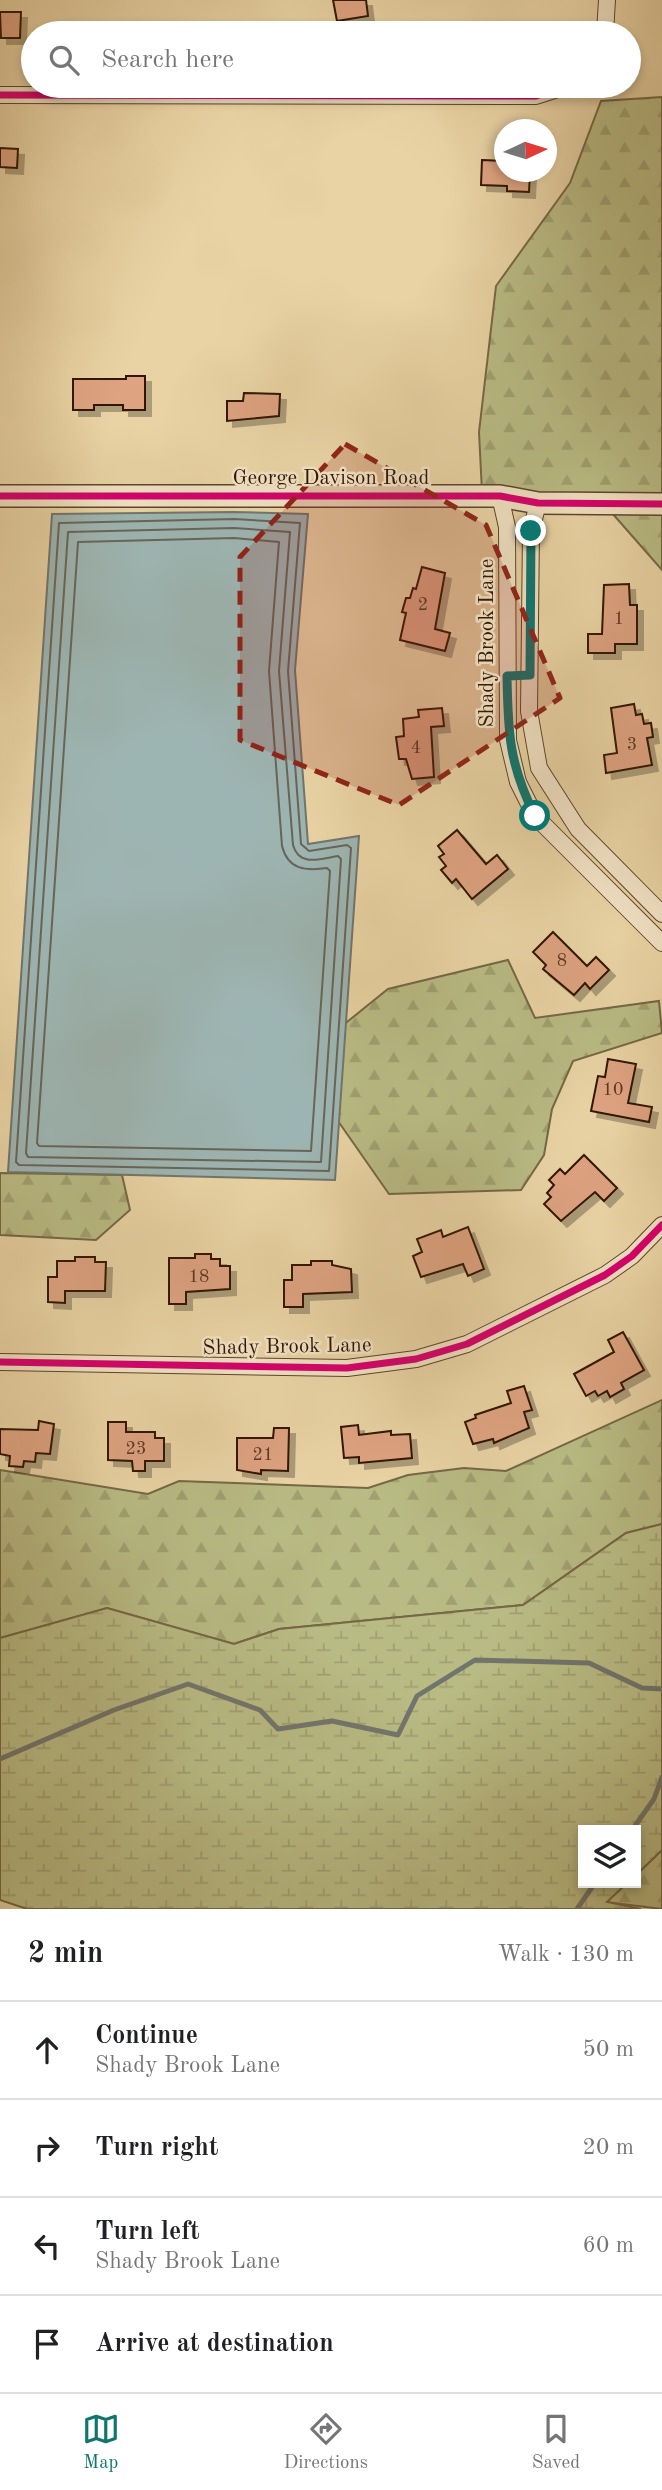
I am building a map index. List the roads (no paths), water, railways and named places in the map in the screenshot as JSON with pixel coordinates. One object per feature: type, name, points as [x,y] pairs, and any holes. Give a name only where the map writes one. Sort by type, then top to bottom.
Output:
[{"type":"street","points":[[606,21],[607,0]]},
{"type":"street","points":[[0,95],[21,95]]},
{"type":"street","name":"George Davison Road","points":[[0,496],[500,496],[538,503],[662,504]]},
{"type":"street","name":"Shady Brook Lane","points":[[500,496],[507,527],[508,740],[518,782],[535,816],[662,943]]},
{"type":"street","name":"Shady Brook Lane","points":[[538,503],[531,531],[529,711],[539,768],[571,820],[595,848],[662,914]]},
{"type":"street","points":[[507,676],[530,675]]},
{"type":"street","points":[[580,863],[595,848]]},
{"type":"street","name":"Shady Brook Lane","points":[[0,1362],[347,1368],[416,1359],[467,1344],[605,1276],[632,1256],[662,1225]]},
{"type":"water","points":[[52,514],[308,514],[295,670],[308,844],[359,836],[335,1180],[8,1172]]},
{"type":"waterway","points":[[0,1759],[114,1710],[188,1684],[260,1710],[278,1729],[332,1721],[398,1735],[417,1696],[475,1660],[589,1663],[642,1688],[662,1689]]},
{"type":"waterway","points":[[636,1825],[654,1799],[662,1777]]},
{"type":"waterway","points":[[577,1909],[592,1888]]}]
